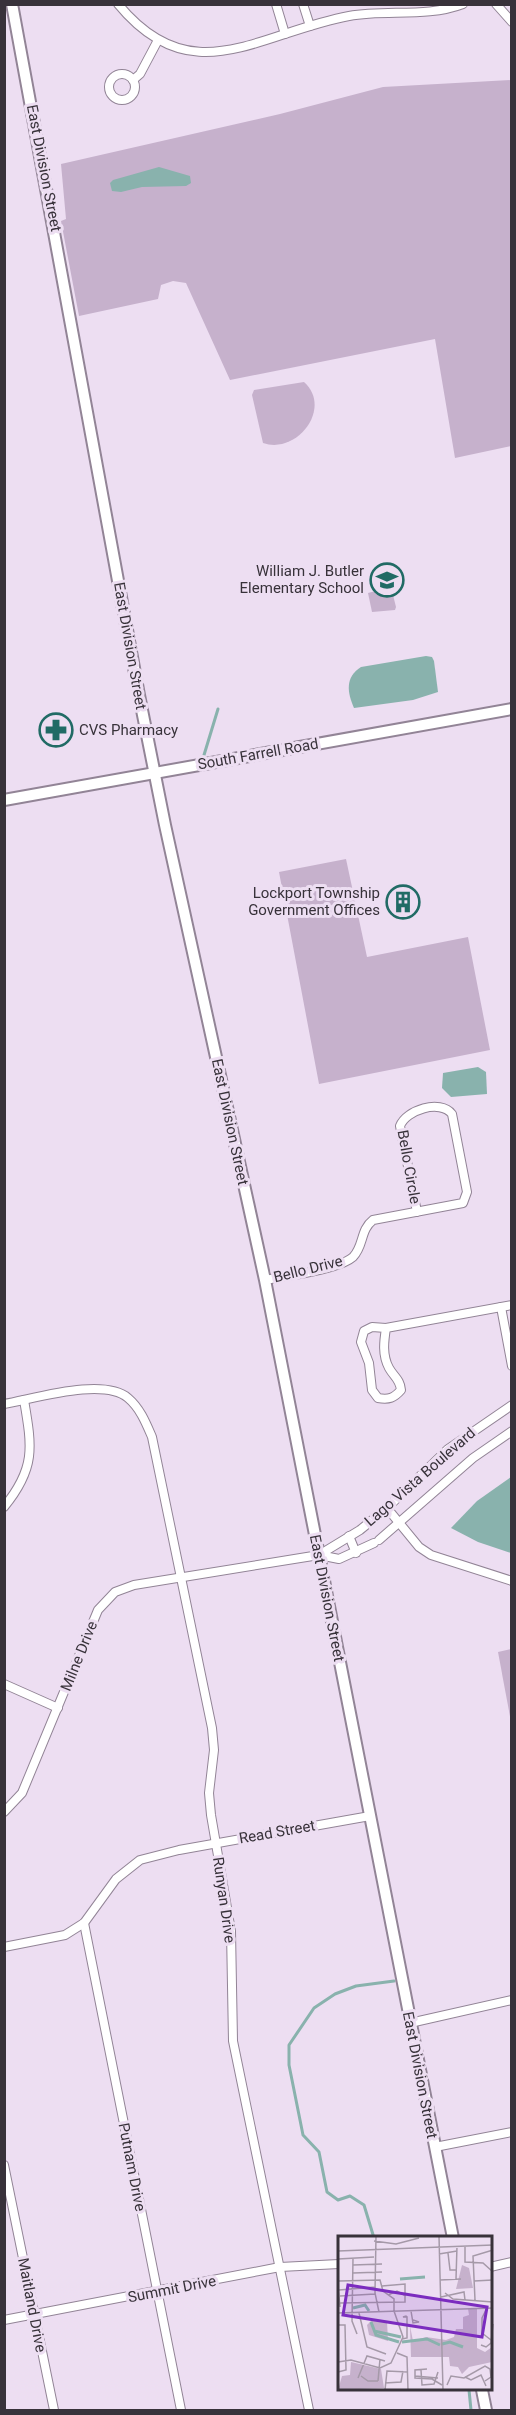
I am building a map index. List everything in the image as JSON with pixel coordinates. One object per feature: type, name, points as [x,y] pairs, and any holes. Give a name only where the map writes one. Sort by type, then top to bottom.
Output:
[{"type":"street","name":"East Division Street","points":[[12,4],[154,772],[265,1280],[453,2236]]},
{"type":"street","points":[[118,4],[134,24],[157,42],[181,50],[203,53],[232,49],[349,16],[426,13],[463,4]]},
{"type":"street","points":[[276,4],[285,33]]},
{"type":"street","points":[[303,4],[310,26]]},
{"type":"street","points":[[496,4],[512,22]]},
{"type":"street","points":[[133,80],[140,74],[157,42]]},
{"type":"street","name":"South Farrell Road","points":[[4,800],[512,709]]},
{"type":"street","name":"Bello Circle","points":[[417,1212],[400,1126],[403,1119],[410,1113],[439,1106],[448,1108],[452,1114],[466,1197]]},
{"type":"street","name":"Bello Drive","points":[[265,1280],[337,1264],[351,1258],[359,1249],[365,1226],[373,1220],[463,1203],[466,1197]]},
{"type":"street","points":[[386,1328],[385,1355],[389,1368],[400,1382],[401,1390],[396,1397],[388,1399],[378,1398],[372,1390],[369,1363],[361,1342],[364,1331],[372,1327],[386,1328],[512,1305]]},
{"type":"street","points":[[501,1307],[512,1366]]},
{"type":"street","name":"Runyan Drive","points":[[24,1400],[87,1389],[111,1390],[127,1397],[141,1413],[152,1437],[212,1728],[214,1750],[209,1793],[231,1931],[233,2041],[309,2410]]},
{"type":"street","points":[[4,1404],[24,1400],[32,1445],[29,1468],[18,1490],[4,1507]]},
{"type":"street","name":"Lago Vista Boulevard","points":[[319,1555],[387,1508],[448,1449],[512,1406]]},
{"type":"street","name":"Lago Vista Boulevard","points":[[319,1555],[339,1559],[377,1542],[473,1458],[512,1431]]},
{"type":"street","points":[[387,1508],[419,1547],[431,1554],[512,1581]]},
{"type":"street","points":[[349,1536],[356,1553]]},
{"type":"street","name":"Milne Drive","points":[[4,1812],[22,1793],[98,1610],[115,1592],[180,1577],[319,1555]]},
{"type":"street","points":[[4,1684],[58,1708]]},
{"type":"street","name":"Read Street","points":[[4,1947],[65,1935],[84,1923],[116,1879],[140,1860],[216,1843],[370,1816]]},
{"type":"street","name":"Putnam Drive","points":[[84,1923],[181,2410]]},
{"type":"street","points":[[410,2023],[512,2000]]},
{"type":"street","points":[[435,2147],[512,2132]]},
{"type":"street","name":"Maitland Drive","points":[[4,2165],[54,2410]]},
{"type":"street","points":[[492,2266],[512,2262]]},
{"type":"street","name":"Summit Drive","points":[[4,2320],[280,2268],[338,2264]]},
{"type":"street","points":[[482,2391],[486,2410]]},
{"type":"shaded area","points":[[511,80],[511,446],[455,458],[435,339],[230,380],[186,283],[173,281],[161,285],[158,299],[79,316],[61,221],[66,219],[61,164],[280,114],[383,87]]},
{"type":"shaded area","points":[[159,167],[190,176],[191,183],[186,186],[142,187],[121,192],[112,191],[110,183],[113,180]]},
{"type":"shaded area","points":[[304,382],[312,393],[315,404],[313,416],[307,427],[299,436],[288,442],[276,445],[263,443],[252,395],[254,390]]},
{"type":"shaded area","points":[[391,587],[395,610],[372,612],[368,593]]},
{"type":"shaded area","points":[[426,656],[432,657],[434,661],[438,692],[413,700],[354,708],[349,685],[352,675],[361,667]]},
{"type":"shaded area","points":[[346,859],[367,957],[468,937],[490,1050],[319,1084],[279,872]]},
{"type":"shaded area","points":[[478,1067],[486,1072],[487,1094],[451,1097],[442,1088],[443,1073]]},
{"type":"shaded area","points":[[511,1477],[511,1553],[478,1542],[451,1528],[477,1501]]},
{"type":"shaded area","points":[[512,1649],[511,1722],[498,1652]]},
{"type":"waterway","points":[[204,755],[218,709]]},
{"type":"waterway","points":[[373,2236],[364,2205],[350,2196],[338,2200],[327,2192],[319,2152],[303,2135],[289,2065],[289,2045],[314,2008],[335,1994],[356,1986],[394,1981]]},
{"type":"waterway","points":[[469,2391],[471,2410]]},
{"type":"place","name":"William J. Butler Elementary School","points":[[387,580]]},
{"type":"place","name":"CVS Pharmacy","points":[[56,730]]},
{"type":"place","name":"Lockport Township Government Offices","points":[[403,902]]}]
